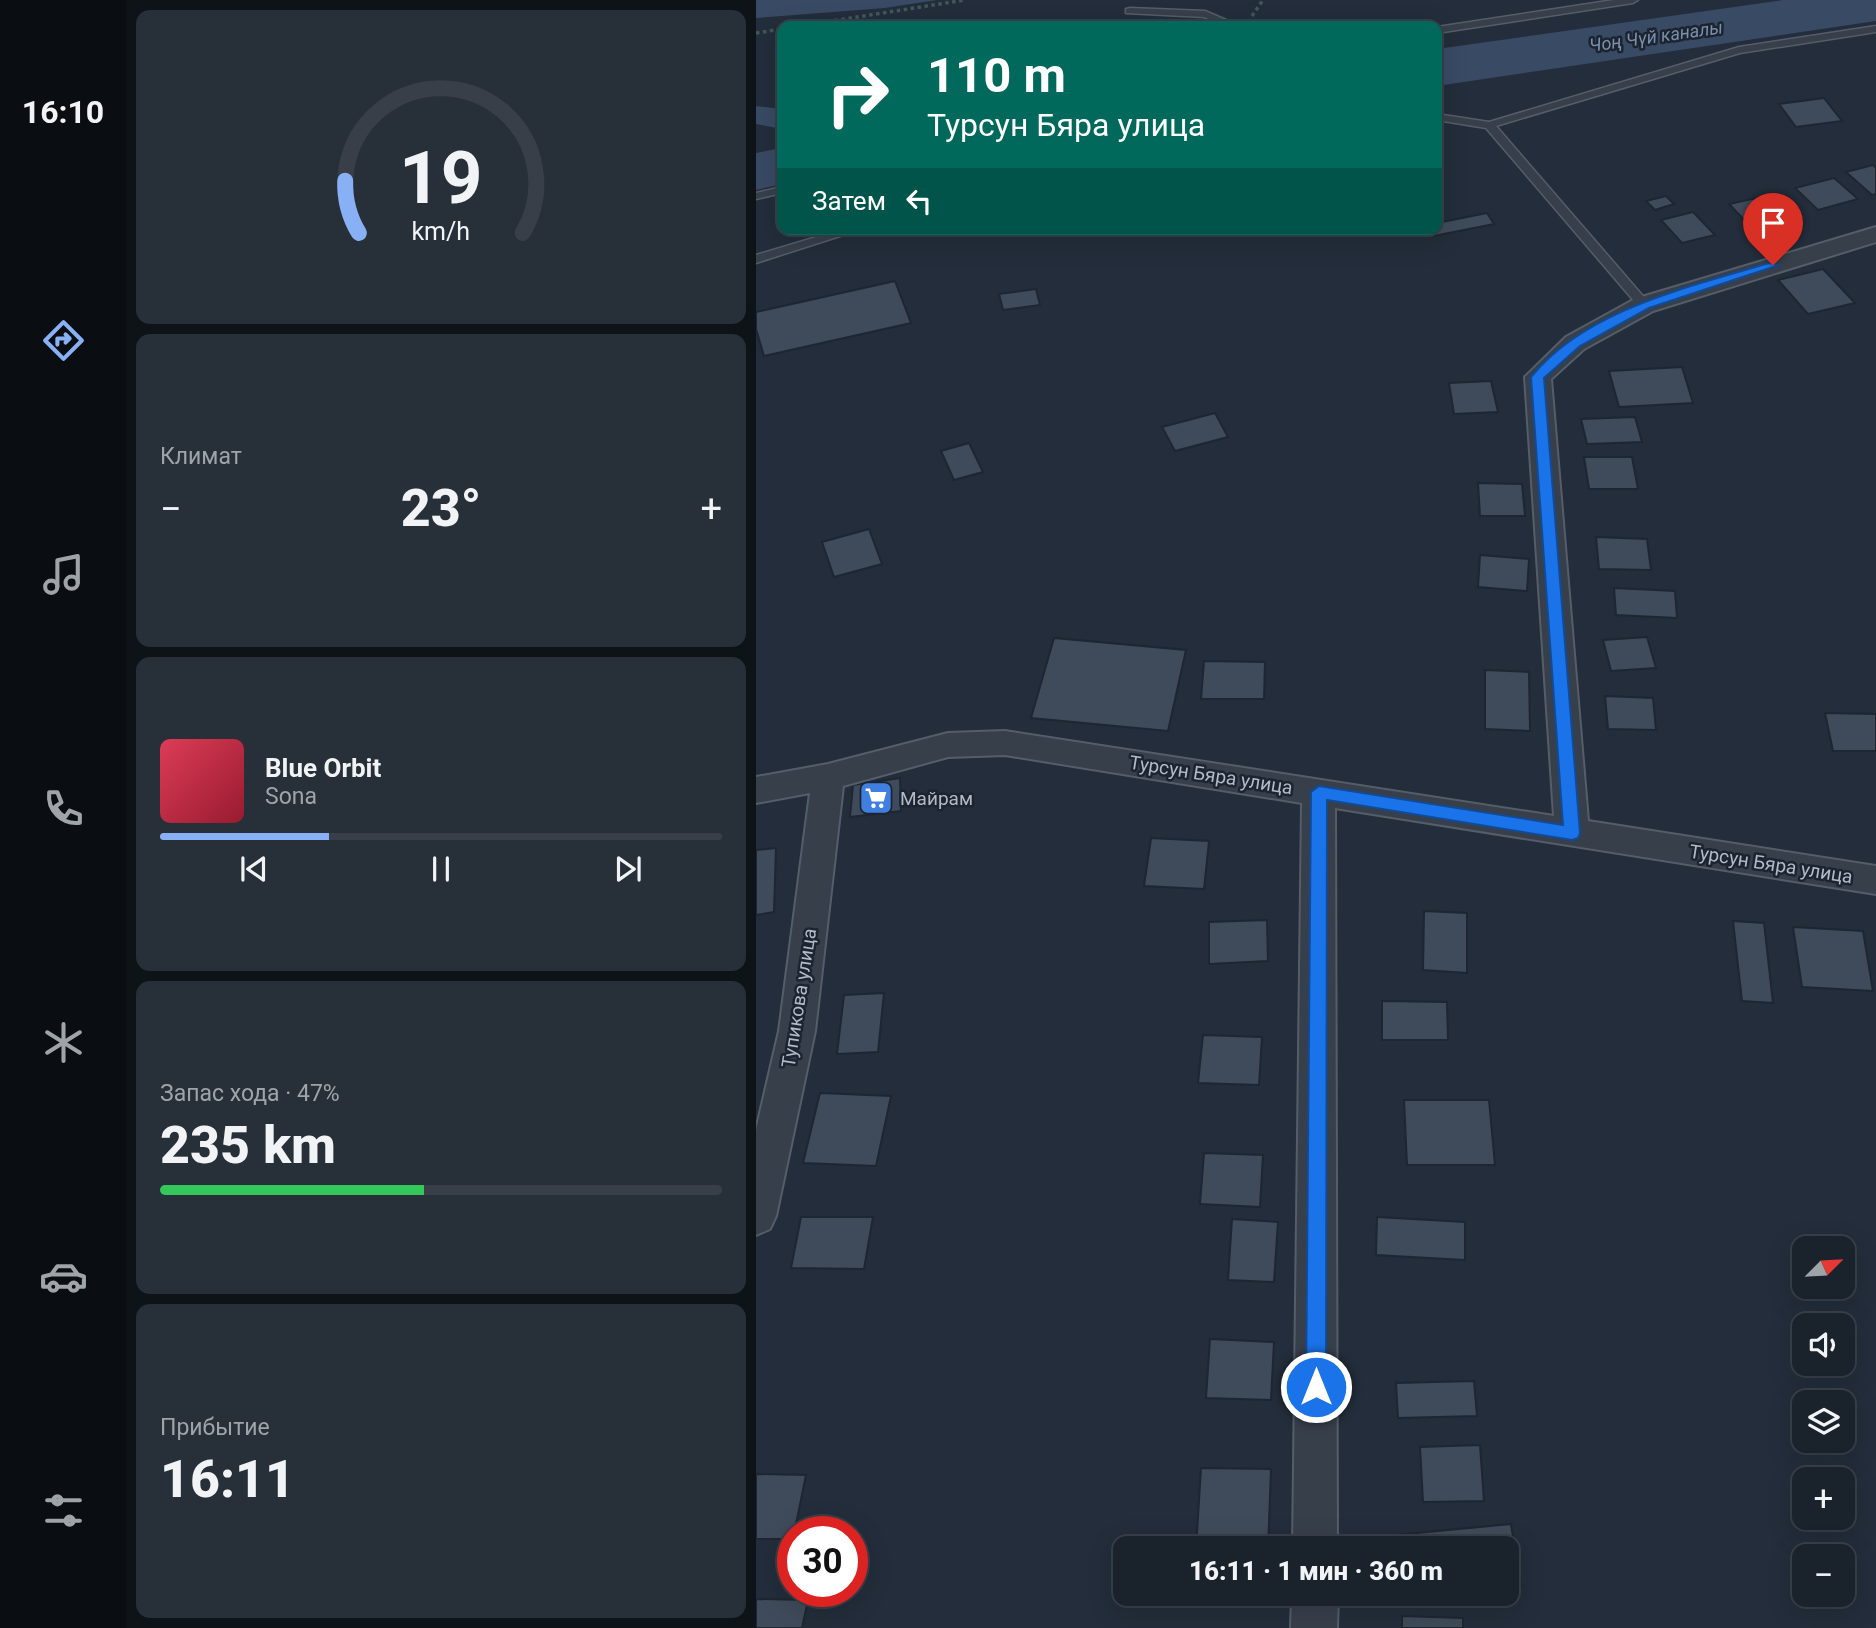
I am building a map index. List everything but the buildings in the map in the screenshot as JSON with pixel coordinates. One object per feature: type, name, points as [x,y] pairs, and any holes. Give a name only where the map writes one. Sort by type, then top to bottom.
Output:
[{"type":"street","points":[[1572,833],[1538,377],[1575,343],[1644,305],[1876,234]]},
{"type":"street","name":"Турсун Бяра улица","points":[[756,790],[828,777],[948,745],[1005,743],[1876,880]]},
{"type":"street","name":"Тупикова улица","points":[[756,1216],[797,1031],[828,777]]},
{"type":"street","points":[[1315,1536],[1319,792]]},
{"type":"street","points":[[1314,1606],[1314,1628]]},
{"type":"lane","points":[[1442,29],[1633,0]]},
{"type":"lane","points":[[1130,11],[1205,14],[1222,21]]},
{"type":"lane","points":[[1442,118],[1489,125],[1739,50],[1876,29]]},
{"type":"lane","points":[[1489,125],[1644,305]]},
{"type":"lane","points":[[756,196],[777,191]]},
{"type":"lane","points":[[756,259],[836,235]]},
{"type":"path","points":[[832,21],[965,0]]},
{"type":"path","points":[[756,33],[777,30]]},
{"type":"water","points":[[756,0],[937,0],[885,8],[756,18]]},
{"type":"water","name":"Чоң Чүй каналы","points":[[1783,0],[1876,0],[1876,21],[1442,85],[1442,48]]},
{"type":"water","points":[[756,106],[777,108],[777,128],[756,124]]},
{"type":"water","points":[[777,149],[777,185],[756,190],[756,153]]},
{"type":"place","name":"Майрам","points":[[876,798]]},
{"type":"route","points":[[1316,1387],[1319,792],[1572,833],[1538,377],[1575,343],[1644,305],[1773,265]]}]
